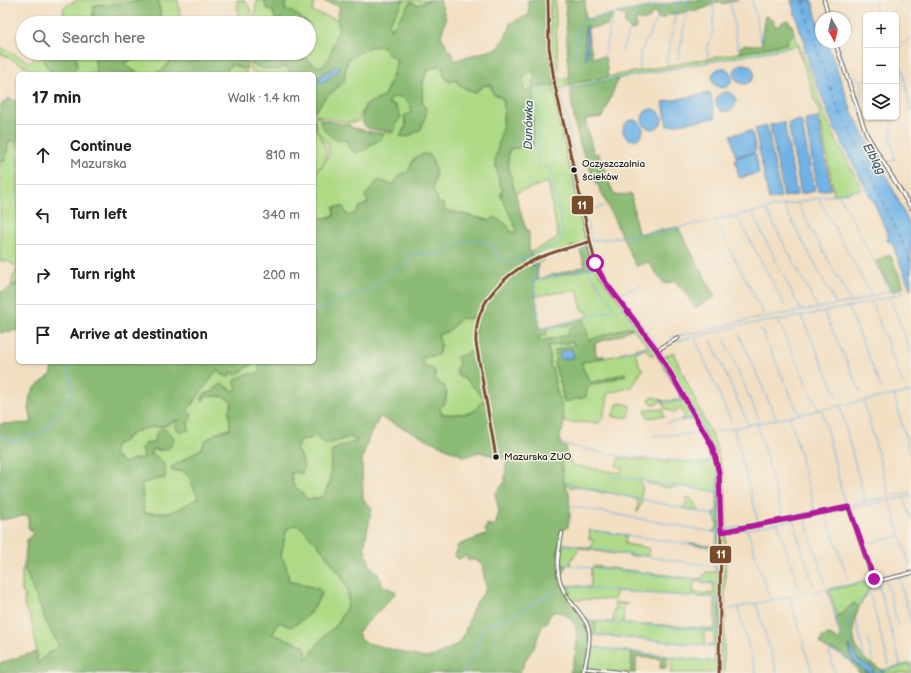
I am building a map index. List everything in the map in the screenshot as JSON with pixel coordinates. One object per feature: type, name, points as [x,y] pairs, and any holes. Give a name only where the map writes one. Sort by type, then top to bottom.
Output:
[{"type":"main road","points":[[548,0],[549,47],[553,76],[576,186],[595,263],[604,280],[657,350],[705,433],[715,455],[720,480],[721,532],[719,673]]},
{"type":"street","points":[[824,0],[827,12]]},
{"type":"street","points":[[837,48],[868,135],[911,208]]},
{"type":"street","points":[[657,350],[678,338]]},
{"type":"street","points":[[721,532],[849,507],[874,579],[878,580],[911,574]]},
{"type":"street","points":[[562,533],[557,554],[557,568],[564,594],[588,628],[587,653],[583,673]]},
{"type":"street","points":[[584,668],[625,673]]},
{"type":"green space","points":[[77,0],[145,0],[119,4],[97,5],[94,6],[93,16],[63,16],[64,7]]},
{"type":"green space","points":[[145,0],[158,0],[161,16],[93,16],[94,6]]},
{"type":"green space","points":[[158,0],[178,0],[180,16],[161,16]]},
{"type":"green space","points":[[237,0],[244,0],[251,10],[251,16],[238,16]]},
{"type":"green space","points":[[257,0],[265,0],[265,3],[273,11],[274,16],[254,16]]},
{"type":"green space","points":[[265,0],[286,0],[285,10],[291,11],[298,16],[274,16],[273,11],[266,8]]},
{"type":"green space","points":[[286,0],[315,0],[312,12],[337,19],[339,25],[333,50],[323,66],[319,67],[307,60],[316,60],[316,16],[299,16],[285,10]]},
{"type":"green space","points":[[319,0],[404,0],[389,23],[391,30],[411,2],[417,5],[431,0],[440,0],[446,19],[441,36],[455,60],[499,48],[510,28],[510,23],[529,15],[528,0],[547,0],[554,85],[534,88],[533,146],[509,149],[508,162],[524,224],[529,233],[529,250],[534,260],[533,266],[538,264],[537,280],[534,281],[540,329],[583,318],[589,340],[629,327],[633,328],[618,336],[595,343],[596,356],[604,356],[604,358],[582,362],[583,369],[591,383],[625,373],[626,375],[588,387],[586,397],[564,402],[561,385],[554,363],[556,360],[555,352],[556,350],[574,345],[574,343],[572,342],[547,346],[564,422],[562,432],[560,433],[561,446],[566,447],[566,451],[561,456],[563,481],[569,492],[570,515],[568,527],[563,530],[558,551],[561,564],[566,565],[564,573],[560,574],[561,585],[568,585],[571,593],[566,595],[583,618],[586,617],[588,620],[596,621],[595,634],[592,637],[588,669],[592,669],[592,671],[590,673],[570,673],[577,642],[575,627],[566,615],[559,612],[554,612],[542,626],[534,648],[527,657],[520,673],[0,673],[0,663],[36,652],[38,664],[46,655],[59,646],[46,622],[24,567],[27,540],[34,532],[30,531],[28,526],[29,515],[0,520],[0,424],[32,423],[29,407],[31,393],[52,373],[51,364],[252,364],[236,375],[231,372],[229,377],[222,375],[218,369],[187,411],[192,414],[188,422],[189,430],[181,432],[175,427],[178,420],[158,427],[155,426],[140,430],[131,434],[122,442],[115,445],[115,455],[125,463],[145,457],[141,450],[143,446],[154,442],[156,434],[162,428],[174,437],[169,448],[164,450],[153,449],[149,455],[153,454],[162,461],[165,466],[165,478],[142,483],[144,513],[168,513],[181,508],[198,498],[188,475],[183,471],[172,471],[172,467],[201,449],[205,441],[218,432],[230,429],[229,411],[232,403],[226,398],[216,396],[204,397],[203,401],[201,399],[204,394],[213,392],[215,388],[222,384],[233,391],[237,389],[234,381],[245,375],[257,374],[260,370],[259,365],[256,364],[316,364],[316,216],[325,218],[334,216],[334,207],[343,207],[348,216],[356,213],[359,207],[368,203],[365,196],[378,180],[394,184],[401,174],[408,172],[414,158],[423,154],[430,155],[435,168],[433,189],[439,203],[444,204],[445,210],[490,221],[494,217],[506,224],[511,232],[516,232],[517,230],[501,196],[502,188],[499,182],[495,161],[503,124],[504,100],[493,94],[491,85],[485,85],[474,93],[458,84],[456,80],[449,82],[441,65],[429,69],[423,80],[422,103],[426,109],[425,119],[421,129],[406,137],[403,137],[400,136],[406,126],[404,116],[412,112],[410,105],[402,97],[392,98],[389,101],[389,104],[395,105],[401,117],[397,122],[394,132],[369,129],[364,125],[362,119],[366,106],[383,97],[392,78],[397,60],[385,52],[386,49],[381,46],[369,47],[349,58],[346,66],[344,82],[324,99],[316,110],[316,72],[290,72],[288,68],[283,67],[279,70],[250,64],[250,60],[308,60],[314,65],[319,67],[323,66],[329,58],[339,26],[337,19],[340,6]],"holes":[[[531,71],[534,71],[534,84],[524,92],[523,77]],[[477,317],[475,335],[477,352],[469,352],[457,357],[459,362],[457,374],[465,379],[485,399],[474,411],[459,414],[441,414],[440,408],[444,403],[446,396],[445,386],[439,384],[435,379],[435,371],[432,368],[424,367],[421,358],[438,355],[441,346],[438,335],[449,331],[461,318],[474,319]],[[572,324],[574,327],[569,329],[568,335],[546,341],[539,341],[539,336],[546,335],[547,329]],[[380,417],[465,457],[479,452],[507,459],[505,482],[495,494],[499,511],[495,526],[487,524],[485,531],[487,533],[486,535],[458,545],[455,557],[459,559],[467,555],[467,560],[476,561],[482,565],[486,587],[485,591],[474,606],[462,640],[458,644],[435,656],[424,658],[364,642],[360,638],[358,632],[397,592],[383,586],[378,574],[370,565],[364,547],[372,508],[363,500],[362,459],[369,437]],[[316,434],[319,440],[328,444],[350,437],[357,441],[332,450],[330,482],[323,497],[307,499],[293,485],[291,473],[296,472],[302,474],[304,467],[303,461],[296,450],[300,440],[310,439]],[[294,525],[299,526],[317,544],[341,575],[348,591],[348,604],[337,625],[325,635],[306,660],[306,650],[303,645],[272,634],[279,622],[290,627],[301,621],[313,608],[322,592],[319,589],[289,581],[285,563],[281,556],[286,530]]]},
{"type":"green space","points":[[404,0],[431,0],[417,5],[411,2],[391,30],[389,23]]},
{"type":"green space","points":[[550,0],[555,0],[558,71],[554,72],[551,47]]},
{"type":"green space","points":[[565,0],[585,0],[585,19],[613,14],[612,20],[608,21],[607,25],[591,28],[588,27],[592,57],[604,57],[606,59],[608,77],[569,84]]},
{"type":"green space","points":[[689,0],[738,0],[722,4],[717,2],[706,8],[666,15],[665,18],[659,19],[655,12],[646,20],[636,19],[636,28],[631,31],[628,26],[625,25],[625,17],[616,13]]},
{"type":"green space","points":[[765,16],[773,19],[774,24],[778,27],[785,20],[789,21],[789,24],[792,24],[794,33],[787,39],[788,43],[740,53],[740,47],[744,45],[762,45]]},
{"type":"green space","points":[[794,33],[823,111],[835,138],[862,189],[834,195],[819,112],[797,46],[570,87],[569,84],[787,44],[786,39]]},
{"type":"green space","points":[[381,46],[387,49],[385,52],[397,60],[391,81],[383,97],[368,105],[365,104],[360,118],[355,122],[336,120],[316,115],[316,110],[324,99],[344,82],[346,66],[349,58],[369,47]]},
{"type":"green space","points":[[0,47],[16,55],[16,60],[25,60],[29,62],[33,60],[45,60],[52,72],[30,72],[32,70],[0,53]]},
{"type":"green space","points":[[45,60],[76,60],[77,67],[70,72],[52,72]]},
{"type":"green space","points":[[95,60],[96,71],[70,72],[77,61]]},
{"type":"green space","points":[[95,60],[131,60],[124,65],[136,72],[94,72],[96,70]]},
{"type":"green space","points":[[131,60],[171,60],[163,70],[157,72],[136,72],[124,65]]},
{"type":"green space","points":[[171,60],[247,60],[247,68],[243,69],[233,65],[229,66],[227,69],[228,72],[157,72],[163,70]]},
{"type":"green space","points":[[250,64],[279,70],[283,67],[289,68],[291,72],[253,72],[250,70]]},
{"type":"green space","points":[[233,65],[243,69],[247,68],[246,72],[228,72],[227,69],[229,66]]},
{"type":"green space","points":[[441,65],[445,78],[449,82],[456,80],[458,84],[474,93],[485,85],[491,86],[493,94],[504,100],[503,124],[495,161],[499,182],[502,188],[501,196],[517,230],[516,233],[511,232],[506,224],[445,210],[439,203],[432,189],[435,168],[430,155],[414,158],[408,173],[397,179],[394,184],[384,182],[369,202],[354,214],[348,216],[343,207],[334,207],[334,215],[325,218],[316,216],[316,172],[327,159],[329,150],[326,141],[317,130],[316,116],[320,117],[323,126],[329,134],[337,139],[347,140],[358,152],[378,141],[383,132],[393,133],[400,114],[395,105],[389,104],[389,101],[393,97],[402,97],[410,105],[412,112],[404,119],[406,126],[402,130],[408,137],[421,129],[427,112],[424,106],[422,90],[429,69]]},
{"type":"green space","points":[[531,71],[534,71],[534,84],[524,92],[523,77]]},
{"type":"green space","points":[[566,77],[567,88],[557,90],[555,79]]},
{"type":"green space","points":[[618,79],[603,117],[586,119],[586,125],[594,154],[598,153],[614,195],[631,194],[638,234],[678,227],[715,297],[695,308],[675,281],[664,284],[648,262],[636,266],[585,158],[579,141],[570,87]]},
{"type":"green space","points":[[554,85],[588,242],[570,247],[571,251],[545,259],[533,266],[534,260],[530,252],[554,241],[558,236],[548,182],[515,193],[509,171],[508,155],[509,149],[533,146],[534,88]]},
{"type":"green space","points":[[9,98],[16,101],[16,144],[13,140],[9,142],[6,160],[0,161],[0,105]]},
{"type":"green space","points":[[320,119],[349,124],[351,127],[371,132],[383,133],[381,139],[370,145],[367,149],[355,153],[349,148],[347,141],[338,140],[329,135],[323,128]]},
{"type":"green space","points":[[316,128],[326,149],[326,157],[316,170]]},
{"type":"green space","points":[[13,140],[16,144],[16,266],[8,261],[0,261],[0,161],[4,161],[8,151],[7,145],[9,141]]},
{"type":"green space","points":[[588,242],[594,267],[554,277],[553,275],[585,266],[580,250],[578,249],[571,251],[570,247]]},
{"type":"green space","points":[[890,254],[904,287],[892,292],[876,261]]},
{"type":"green space","points":[[594,267],[658,353],[706,436],[716,461],[719,479],[720,549],[690,544],[710,546],[716,544],[717,533],[712,532],[713,530],[717,530],[716,518],[712,515],[717,512],[717,492],[679,486],[673,488],[663,487],[654,484],[651,485],[640,480],[643,489],[641,500],[642,504],[640,505],[637,513],[638,499],[606,492],[604,493],[579,486],[570,487],[563,481],[561,456],[566,451],[566,460],[571,461],[571,465],[621,473],[622,468],[616,466],[619,458],[702,463],[710,460],[707,444],[694,421],[691,419],[681,421],[681,419],[685,417],[681,408],[674,412],[670,411],[669,409],[665,409],[663,401],[652,405],[649,399],[654,397],[664,401],[683,400],[655,352],[652,356],[646,349],[635,352],[640,367],[643,369],[632,387],[609,393],[607,395],[604,417],[599,423],[564,422],[547,346],[572,342],[574,343],[574,345],[556,350],[556,360],[554,363],[561,385],[563,399],[586,397],[587,387],[626,375],[625,373],[591,383],[583,369],[582,362],[619,355],[619,353],[648,346],[631,327],[589,340],[583,318],[588,317],[587,311],[582,311],[578,290],[536,296],[534,281],[538,279],[553,275],[554,277]]},
{"type":"green space","points":[[16,272],[16,284],[11,286]]},
{"type":"green space","points":[[16,284],[16,330],[0,333],[0,292],[5,291]]},
{"type":"green space","points":[[461,317],[474,319],[477,317],[475,335],[477,353],[457,357],[459,362],[457,374],[465,379],[486,399],[480,403],[474,411],[468,413],[441,414],[440,408],[446,402],[447,392],[435,379],[435,371],[424,367],[421,358],[438,355],[441,346],[438,335],[449,331]]},
{"type":"green space","points":[[572,324],[574,327],[568,335],[539,341],[539,336],[545,336],[546,329]]},
{"type":"green space","points":[[673,352],[715,443],[724,475],[726,517],[724,673],[721,673],[719,462],[664,357]]},
{"type":"green space","points":[[252,364],[259,365],[260,370],[241,387],[233,391],[228,387],[204,394],[204,397],[223,397],[232,403],[229,411],[230,429],[218,432],[206,441],[201,449],[172,467],[172,471],[183,471],[188,475],[198,498],[181,508],[168,513],[144,513],[142,480],[145,463],[153,449],[162,451],[170,435],[167,431],[159,430],[156,434],[154,442],[145,444],[146,457],[128,461],[125,464],[115,457],[115,445],[139,430],[160,427],[179,420],[175,427],[181,432],[188,422],[189,413],[187,411],[218,368],[220,374],[229,377],[231,371],[236,375]]},
{"type":"green space","points":[[618,403],[630,405],[629,417],[612,417]]},
{"type":"green space","points":[[663,409],[664,417],[648,418],[645,410]]},
{"type":"green space","points":[[316,434],[328,444],[350,437],[358,441],[332,450],[330,482],[323,497],[307,499],[293,485],[291,472],[296,472],[302,457],[296,450],[300,440],[310,439]]},
{"type":"green space","points":[[687,497],[694,501],[700,512],[681,508],[686,505]]},
{"type":"green space","points":[[294,525],[299,526],[317,544],[341,575],[348,591],[348,604],[337,625],[325,635],[306,660],[272,635],[279,622],[308,615],[315,606],[322,592],[319,589],[289,581],[285,563],[281,556],[286,530]]},
{"type":"green space","points":[[590,530],[626,535],[625,544],[649,548],[648,556],[629,556],[627,554],[614,554],[579,548],[570,565],[561,564],[559,558],[560,543],[591,548],[593,540],[589,539]]},
{"type":"green space","points":[[594,566],[697,579],[702,578],[706,572],[716,572],[715,566],[720,567],[718,673],[670,673],[673,661],[669,659],[666,668],[664,668],[666,656],[715,662],[714,646],[708,646],[709,644],[714,644],[714,633],[705,631],[703,634],[705,637],[705,645],[595,635],[596,621],[613,622],[615,602],[628,604],[618,605],[619,609],[624,610],[623,623],[715,629],[715,598],[616,591],[615,600],[574,600],[573,604],[565,595],[568,585],[591,587],[591,568]],"holes":[[[694,581],[714,584],[714,594],[693,593]]]},
{"type":"green space","points":[[24,567],[46,622],[59,646],[46,655],[38,665],[34,631],[30,617],[24,606],[25,596],[22,591],[22,570]]},
{"type":"green space","points":[[873,580],[874,582],[859,607],[855,603],[837,616],[829,590]]},
{"type":"green space","points":[[855,603],[859,607],[854,628],[855,643],[862,656],[868,662],[883,670],[883,673],[874,673],[872,668],[856,659],[850,645],[850,653],[853,661],[868,673],[859,673],[846,657],[839,652],[827,649],[820,644],[822,637],[830,635],[838,640],[841,637],[835,619]]},
{"type":"green space","points":[[591,647],[632,652],[631,673],[590,673],[592,671],[588,669]]},
{"type":"green space","points":[[632,652],[666,656],[664,668],[660,668],[661,659],[636,657],[636,673],[631,673]]},
{"type":"green space","points":[[911,663],[911,673],[883,673],[883,670]]},
{"type":"water","name":"Elbląg","points":[[791,0],[812,0],[815,12],[815,48],[829,48],[852,112],[893,189],[911,228],[911,291],[891,241],[888,242],[887,239],[889,238],[876,207],[834,128],[811,69],[804,47],[805,41],[801,33]]},
{"type":"water","points":[[587,26],[588,58],[586,60],[585,27]]},
{"type":"water","points":[[744,64],[751,67],[754,74],[751,81],[744,84],[737,81],[734,74],[737,67]]},
{"type":"water","points":[[337,65],[339,70],[322,83],[318,81],[318,78],[322,76],[324,72],[332,70]]},
{"type":"water","points":[[722,68],[729,71],[732,78],[729,85],[722,88],[715,85],[712,78],[715,71]]},
{"type":"water","points":[[726,92],[733,95],[736,102],[733,109],[726,112],[719,109],[716,102],[719,95]]},
{"type":"water","points":[[710,93],[715,118],[667,126],[663,102]]},
{"type":"water","points":[[652,109],[659,112],[662,119],[659,126],[652,129],[645,126],[642,119],[645,112]]},
{"type":"water","points":[[818,118],[831,189],[818,191],[805,120]]},
{"type":"water","points":[[633,120],[640,123],[643,130],[640,137],[633,140],[626,137],[623,130],[626,123]]},
{"type":"water","points":[[801,120],[815,191],[801,194],[788,123]]},
{"type":"water","points":[[784,122],[797,195],[784,197],[770,125]]},
{"type":"water","points":[[767,126],[781,198],[769,200],[755,129]]},
{"type":"water","points":[[750,131],[752,132],[756,151],[754,153],[736,156],[731,135]]},
{"type":"water","points":[[754,153],[756,155],[759,173],[740,178],[735,159],[736,157]]},
{"type":"water","points":[[572,349],[574,357],[561,360],[559,352]]},
{"type":"water","points":[[850,645],[857,659],[872,668],[874,673],[867,672],[854,662],[850,653]]},
{"type":"waterway","points":[[574,59],[578,27],[585,19],[689,0]]},
{"type":"waterway","points":[[708,56],[707,46],[713,33],[714,0]]},
{"type":"waterway","points":[[730,0],[738,49]]},
{"type":"waterway","points":[[752,0],[761,42]]},
{"type":"waterway","points":[[875,0],[876,12]]},
{"type":"waterway","points":[[891,12],[904,0]]},
{"type":"waterway","points":[[678,59],[689,1]]},
{"type":"waterway","points":[[666,63],[678,2]]},
{"type":"waterway","points":[[640,68],[640,53],[664,5]]},
{"type":"waterway","points":[[621,52],[638,10]]},
{"type":"waterway","points":[[604,57],[613,14]]},
{"type":"waterway","points":[[899,48],[911,37]]},
{"type":"waterway","name":"Dunówka","points":[[570,87],[797,46]]},
{"type":"waterway","name":"Elbląg","points":[[839,48],[869,134],[911,204]]},
{"type":"waterway","points":[[899,64],[903,71],[911,111]]},
{"type":"waterway","points":[[848,75],[855,77],[862,83],[863,87],[860,108]]},
{"type":"waterway","name":"Dunówka","points":[[560,89],[567,88]]},
{"type":"waterway","points":[[560,89],[574,156]]},
{"type":"waterway","name":"Dunówka","points":[[316,309],[324,308],[342,297],[368,291],[390,272],[404,265],[409,255],[415,252],[429,255],[439,255],[452,250],[458,243],[474,241],[490,244],[501,260],[508,262],[518,261],[559,243],[562,239],[563,233],[551,171],[549,168],[538,164],[537,160],[538,93],[541,90],[553,90]]},
{"type":"waterway","name":"Elbląg","points":[[887,163],[895,159],[891,139],[892,120]]},
{"type":"waterway","points":[[575,162],[590,236],[596,260],[601,271],[658,346],[704,426]]},
{"type":"waterway","points":[[592,241],[658,232],[862,189]]},
{"type":"waterway","points":[[839,195],[890,291]]},
{"type":"waterway","points":[[819,199],[872,296]]},
{"type":"waterway","points":[[797,203],[851,302]]},
{"type":"waterway","points":[[585,211],[604,206]]},
{"type":"waterway","points":[[784,206],[836,304]]},
{"type":"waterway","points":[[766,210],[818,308]]},
{"type":"waterway","points":[[752,213],[801,310]]},
{"type":"waterway","points":[[737,216],[785,306]]},
{"type":"waterway","points":[[715,220],[765,317]]},
{"type":"waterway","points":[[586,245],[550,255],[536,262],[534,281],[540,329],[622,308]]},
{"type":"waterway","points":[[535,281],[593,267]]},
{"type":"waterway","points":[[587,269],[613,306]]},
{"type":"waterway","points":[[618,294],[640,286]]},
{"type":"waterway","points":[[670,338],[738,322],[857,301],[899,288]]},
{"type":"waterway","points":[[779,320],[849,307],[905,292]]},
{"type":"waterway","points":[[890,297],[911,353]]},
{"type":"waterway","points":[[872,303],[903,384]]},
{"type":"waterway","points":[[849,308],[881,388]]},
{"type":"waterway","points":[[824,312],[861,393]]},
{"type":"waterway","points":[[626,314],[649,343]]},
{"type":"waterway","points":[[801,316],[838,398]]},
{"type":"waterway","points":[[673,342],[743,325],[778,320],[818,410]]},
{"type":"waterway","points":[[761,329],[799,414]]},
{"type":"waterway","points":[[739,334],[776,418]]},
{"type":"waterway","points":[[695,338],[731,421]]},
{"type":"waterway","points":[[724,338],[760,422]]},
{"type":"waterway","points":[[711,340],[748,424]]},
{"type":"waterway","points":[[619,354],[651,347]]},
{"type":"waterway","points":[[656,353],[683,399]]},
{"type":"waterway","name":"Dunówka","points":[[0,435],[9,440],[15,441],[22,440],[27,436],[35,435],[44,431],[52,418],[71,394],[71,378],[68,373],[69,364]]},
{"type":"waterway","points":[[715,432],[911,392]]},
{"type":"waterway","points":[[894,395],[911,459]]},
{"type":"waterway","points":[[663,402],[684,401],[693,418]]},
{"type":"waterway","points":[[864,401],[889,496]]},
{"type":"waterway","points":[[840,406],[865,501]]},
{"type":"waterway","points":[[822,410],[845,505]]},
{"type":"waterway","points":[[790,416],[815,512]]},
{"type":"waterway","points":[[667,423],[692,418]]},
{"type":"waterway","points":[[695,421],[702,433]]},
{"type":"waterway","points":[[757,423],[783,518]]},
{"type":"waterway","points":[[734,428],[758,522]]},
{"type":"waterway","points":[[653,436],[702,433]]},
{"type":"waterway","points":[[562,444],[619,456],[702,463],[714,459],[704,436]]},
{"type":"waterway","points":[[716,467],[718,492],[718,589]]},
{"type":"waterway","points":[[610,476],[718,492]]},
{"type":"waterway","points":[[567,483],[718,516]]},
{"type":"waterway","points":[[728,529],[911,492]]},
{"type":"waterway","points":[[728,533],[911,496]]},
{"type":"waterway","points":[[904,498],[911,520]]},
{"type":"waterway","points":[[890,502],[910,566]]},
{"type":"waterway","points":[[570,506],[718,533]]},
{"type":"waterway","points":[[852,509],[875,578]]},
{"type":"waterway","points":[[826,515],[848,579]]},
{"type":"waterway","points":[[805,519],[825,583]]},
{"type":"waterway","points":[[793,521],[814,587]]},
{"type":"waterway","points":[[778,523],[799,589]]},
{"type":"waterway","points":[[747,529],[770,600]]},
{"type":"waterway","points":[[589,530],[718,548]]},
{"type":"waterway","points":[[869,543],[900,536]]},
{"type":"waterway","points":[[562,544],[718,567]]},
{"type":"waterway","points":[[561,564],[718,583]]},
{"type":"waterway","points":[[875,579],[911,571]]},
{"type":"waterway","points":[[896,578],[911,575]]},
{"type":"waterway","points":[[899,577],[911,623]]},
{"type":"waterway","points":[[729,609],[872,580]]},
{"type":"waterway","points":[[886,580],[898,625]]},
{"type":"waterway","points":[[850,645],[848,627],[849,616],[874,581]]},
{"type":"waterway","points":[[878,582],[901,667]]},
{"type":"waterway","points":[[564,587],[718,598]]},
{"type":"waterway","points":[[463,673],[466,665],[476,653],[480,632],[485,626],[514,615],[558,589]]},
{"type":"waterway","points":[[827,590],[841,636]]},
{"type":"waterway","points":[[870,594],[889,665]]},
{"type":"waterway","points":[[717,637],[718,596]]},
{"type":"waterway","points":[[790,597],[812,673]]},
{"type":"waterway","points":[[756,603],[777,673]]},
{"type":"waterway","points":[[738,608],[756,673]]},
{"type":"waterway","points":[[594,621],[717,631]]},
{"type":"waterway","points":[[856,621],[864,656]]},
{"type":"waterway","points":[[593,634],[717,647]]},
{"type":"waterway","points":[[716,673],[717,639]]},
{"type":"waterway","points":[[868,639],[873,663]]},
{"type":"waterway","points":[[591,647],[717,662]]},
{"type":"waterway","points":[[835,673],[829,652],[835,652],[855,664]]},
{"type":"waterway","points":[[874,673],[911,664]]},
{"type":"waterway","points":[[587,671],[608,673]]},
{"type":"ferry route","points":[[804,0],[810,30],[836,103],[871,174],[911,262]]},
{"type":"transit line","name":"11","points":[[548,0],[549,47],[555,86],[597,271],[663,359],[705,433],[717,459],[720,480],[721,532],[719,673]]},
{"type":"transit line","name":"11","points":[[496,457],[476,343],[476,329],[482,309],[488,298],[503,281],[525,265],[549,254],[589,242]]},
{"type":"place","name":"Oczyszczalnia ścieków","points":[[574,170]]},
{"type":"place","name":"Mazurska ZUO","points":[[496,457]]},
{"type":"route","points":[[595,263],[599,273],[663,359],[714,450],[720,480],[721,532],[849,507],[874,579]]}]
